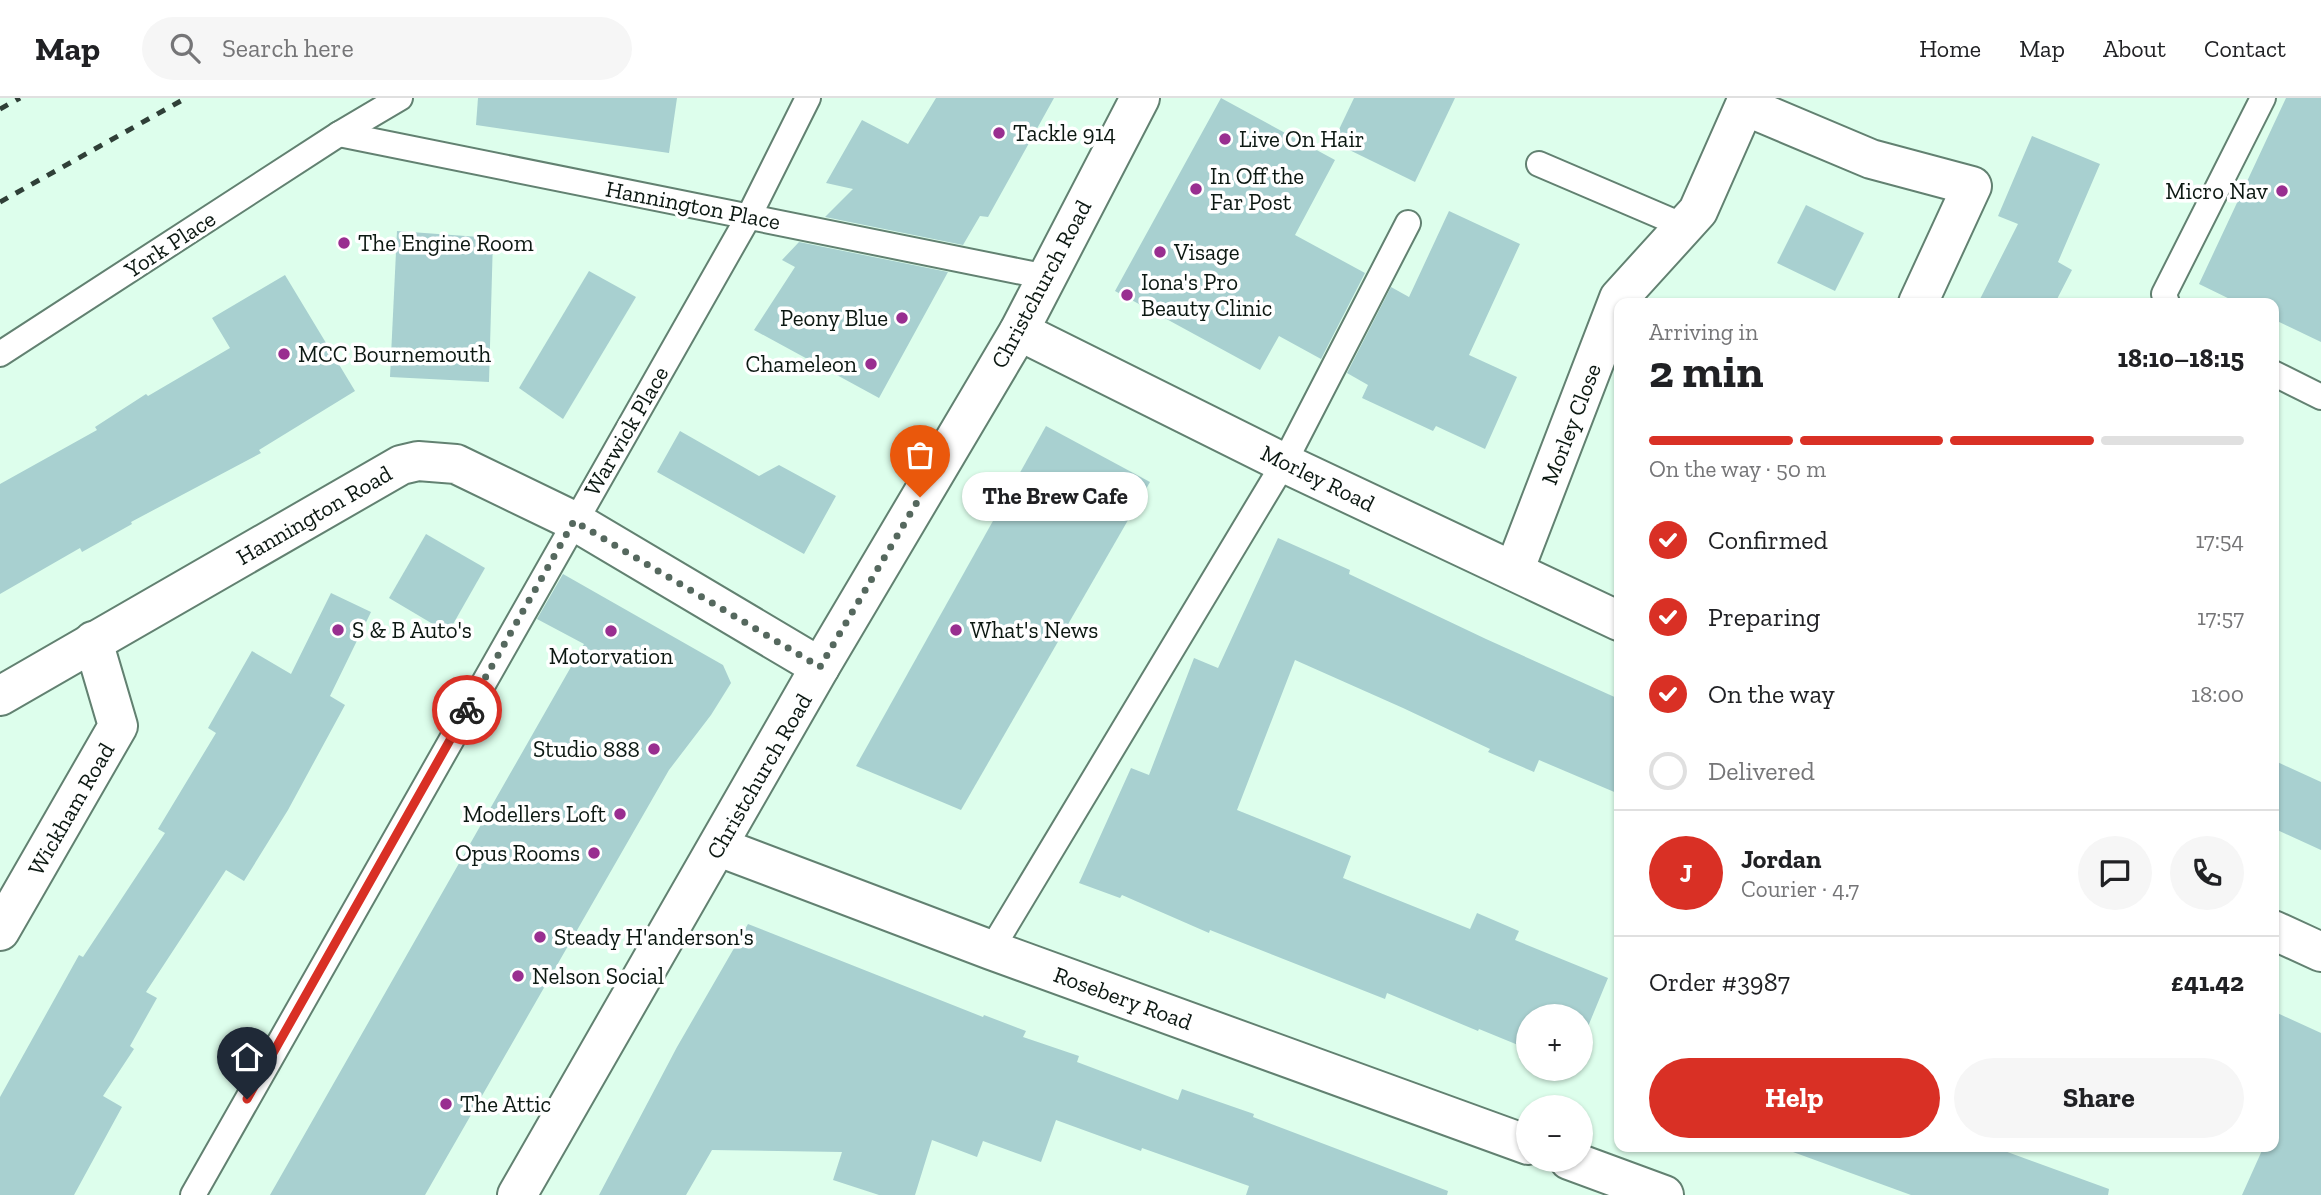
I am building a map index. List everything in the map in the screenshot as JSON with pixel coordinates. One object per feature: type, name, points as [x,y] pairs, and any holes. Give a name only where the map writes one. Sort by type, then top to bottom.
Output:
[{"type":"street","name":"Christchurch Road","points":[[517,1195],[719,848],[820,667],[1019,331],[1140,98]]},
{"type":"street","name":"Morley Close","points":[[1619,298],[1698,211],[1746,102],[1871,159],[1972,186],[1920,298]]},
{"type":"street","name":"Morley Close","points":[[1514,571],[1614,311]]},
{"type":"street","name":"Morley Road","points":[[1019,331],[1284,463],[1614,619]]},
{"type":"street","name":"Hannington Road","points":[[0,696],[389,472],[418,461],[456,464],[574,521],[820,667]]},
{"type":"street","name":"Wickham Road","points":[[0,931],[118,726],[93,641]]},
{"type":"street","name":"Rosebery Road","points":[[719,848],[1516,1141]]},
{"type":"street","points":[[2279,933],[2321,952]]},
{"type":"street","points":[[1593,1169],[1664,1195]]},
{"type":"lane","name":"York Place","points":[[0,354],[400,98]]},
{"type":"lane","name":"Warwick Place","points":[[192,1195],[749,216],[808,98]]},
{"type":"lane","points":[[2165,298],[2164,294],[2263,98]]},
{"type":"lane","name":"Hannington Place","points":[[340,134],[1046,277]]},
{"type":"lane","points":[[1539,164],[1684,226]]},
{"type":"lane","points":[[991,950],[1284,463],[1408,223]]},
{"type":"lane","points":[[2279,376],[2321,397]]},
{"type":"building","points":[[478,98],[677,98],[669,153],[476,125]]},
{"type":"building","points":[[936,98],[1054,98],[988,217],[980,216],[963,245],[825,217],[853,189],[826,183],[862,120],[908,144]]},
{"type":"building","points":[[1221,98],[1335,160],[1295,235],[1365,273],[1321,359],[1279,336],[1260,370],[1115,291]]},
{"type":"building","points":[[1354,98],[1455,98],[1415,182],[1333,142]]},
{"type":"building","name":"Micro Nav","points":[[2286,98],[2321,98],[2321,342],[2279,322],[2279,298],[2228,298],[2199,284]]},
{"type":"building","points":[[2032,136],[2100,164],[2058,262],[2072,270],[2058,298],[1981,298],[2018,224],[1998,216]]},
{"type":"building","points":[[1806,205],[1864,233],[1835,291],[1777,263]]},
{"type":"building","points":[[1449,211],[1520,244],[1469,355],[1517,377],[1485,449],[1436,426],[1433,431],[1362,398],[1368,385],[1347,373],[1391,287],[1409,297]]},
{"type":"building","points":[[397,231],[493,238],[489,382],[390,377]]},
{"type":"building","points":[[799,242],[948,272],[879,398],[754,330],[795,267],[782,260]]},
{"type":"building","points":[[589,271],[636,297],[563,419],[519,388]]},
{"type":"building","points":[[285,275],[355,391],[259,450],[261,453],[131,522],[132,524],[82,552],[80,548],[0,594],[0,484],[97,430],[95,427],[146,394],[148,396],[230,348],[212,318]]},
{"type":"building","points":[[1046,426],[1150,482],[961,810],[856,766]]},
{"type":"building","points":[[680,431],[759,476],[779,465],[836,496],[804,554],[657,472]]},
{"type":"building","points":[[426,534],[485,568],[448,633],[389,598]]},
{"type":"building","points":[[1278,538],[1350,570],[1349,574],[1486,639],[1614,697],[1614,792],[1539,760],[1534,772],[1488,752],[1490,749],[1403,708],[1295,660],[1237,810],[1351,856],[1343,878],[1470,929],[1477,913],[1519,931],[1515,940],[1608,978],[1593,1014],[1593,1004],[1516,1004],[1516,1044],[1387,993],[1385,999],[1210,930],[1209,933],[1122,895],[1120,898],[1079,883],[1131,768],[1149,775],[1194,658],[1218,668]]},
{"type":"building","points":[[563,574],[723,665],[731,683],[711,715],[669,770],[425,1195],[270,1195],[584,644],[537,619]]},
{"type":"building","points":[[331,593],[371,612],[330,696],[345,705],[288,810],[244,881],[226,870],[146,992],[157,998],[130,1046],[134,1049],[103,1096],[122,1107],[74,1195],[0,1195],[0,1097],[79,955],[83,957],[165,833],[158,829],[216,733],[208,728],[252,651],[291,674]]},
{"type":"building","points":[[2279,763],[2321,782],[2321,850],[2279,831]]},
{"type":"building","points":[[748,924],[983,1017],[984,1015],[1026,1031],[1023,1037],[1079,1056],[1077,1062],[1178,1100],[1182,1089],[1254,1114],[1253,1117],[1448,1191],[1447,1195],[1246,1195],[1249,1186],[1056,1120],[1041,1162],[983,1141],[977,1157],[932,1140],[915,1195],[879,1195],[833,1180],[842,1152],[712,1150],[686,1195],[599,1195],[677,1047]]},
{"type":"building","points":[[2279,1014],[2321,1033],[2321,1195],[2242,1195],[2261,1152],[2279,1152]]},
{"type":"building","points":[[1793,1152],[2007,1152],[2109,1189],[2108,1195],[1911,1195]]},
{"type":"railway","points":[[0,109],[20,98]]},
{"type":"railway","points":[[0,202],[186,98]]},
{"type":"way so far","points":[[467,710],[574,521],[820,667],[920,497]]},
{"type":"place","name":"Tackle 914","points":[[999,133]]},
{"type":"place","name":"Live On Hair","points":[[1225,139]]},
{"type":"place","name":"In Off the Far Post","points":[[1196,189]]},
{"type":"place","name":"Micro Nav","points":[[2282,191]]},
{"type":"place","name":"The Engine Room","points":[[344,243]]},
{"type":"place","name":"Visage","points":[[1160,252]]},
{"type":"place","name":"Iona's Pro Beauty Clinic","points":[[1127,295]]},
{"type":"place","name":"Peony Blue","points":[[902,318]]},
{"type":"place","name":"MCC Bournemouth","points":[[284,354]]},
{"type":"place","name":"Chameleon","points":[[871,364]]},
{"type":"place","name":"The Brew Cafe","points":[[920,497]]},
{"type":"place","name":"S & B Auto's","points":[[338,630]]},
{"type":"place","name":"What's News","points":[[956,630]]},
{"type":"place","name":"Motorvation","points":[[611,631]]},
{"type":"place","name":"Studio 888","points":[[654,749]]},
{"type":"place","name":"Modellers Loft","points":[[620,814]]},
{"type":"place","name":"Opus Rooms","points":[[594,853]]},
{"type":"place","name":"Steady H'anderson's","points":[[540,937]]},
{"type":"place","name":"Nelson Social","points":[[518,976]]},
{"type":"place","name":"The Attic","points":[[446,1104]]},
{"type":"route","points":[[247,1099],[467,710]]}]
